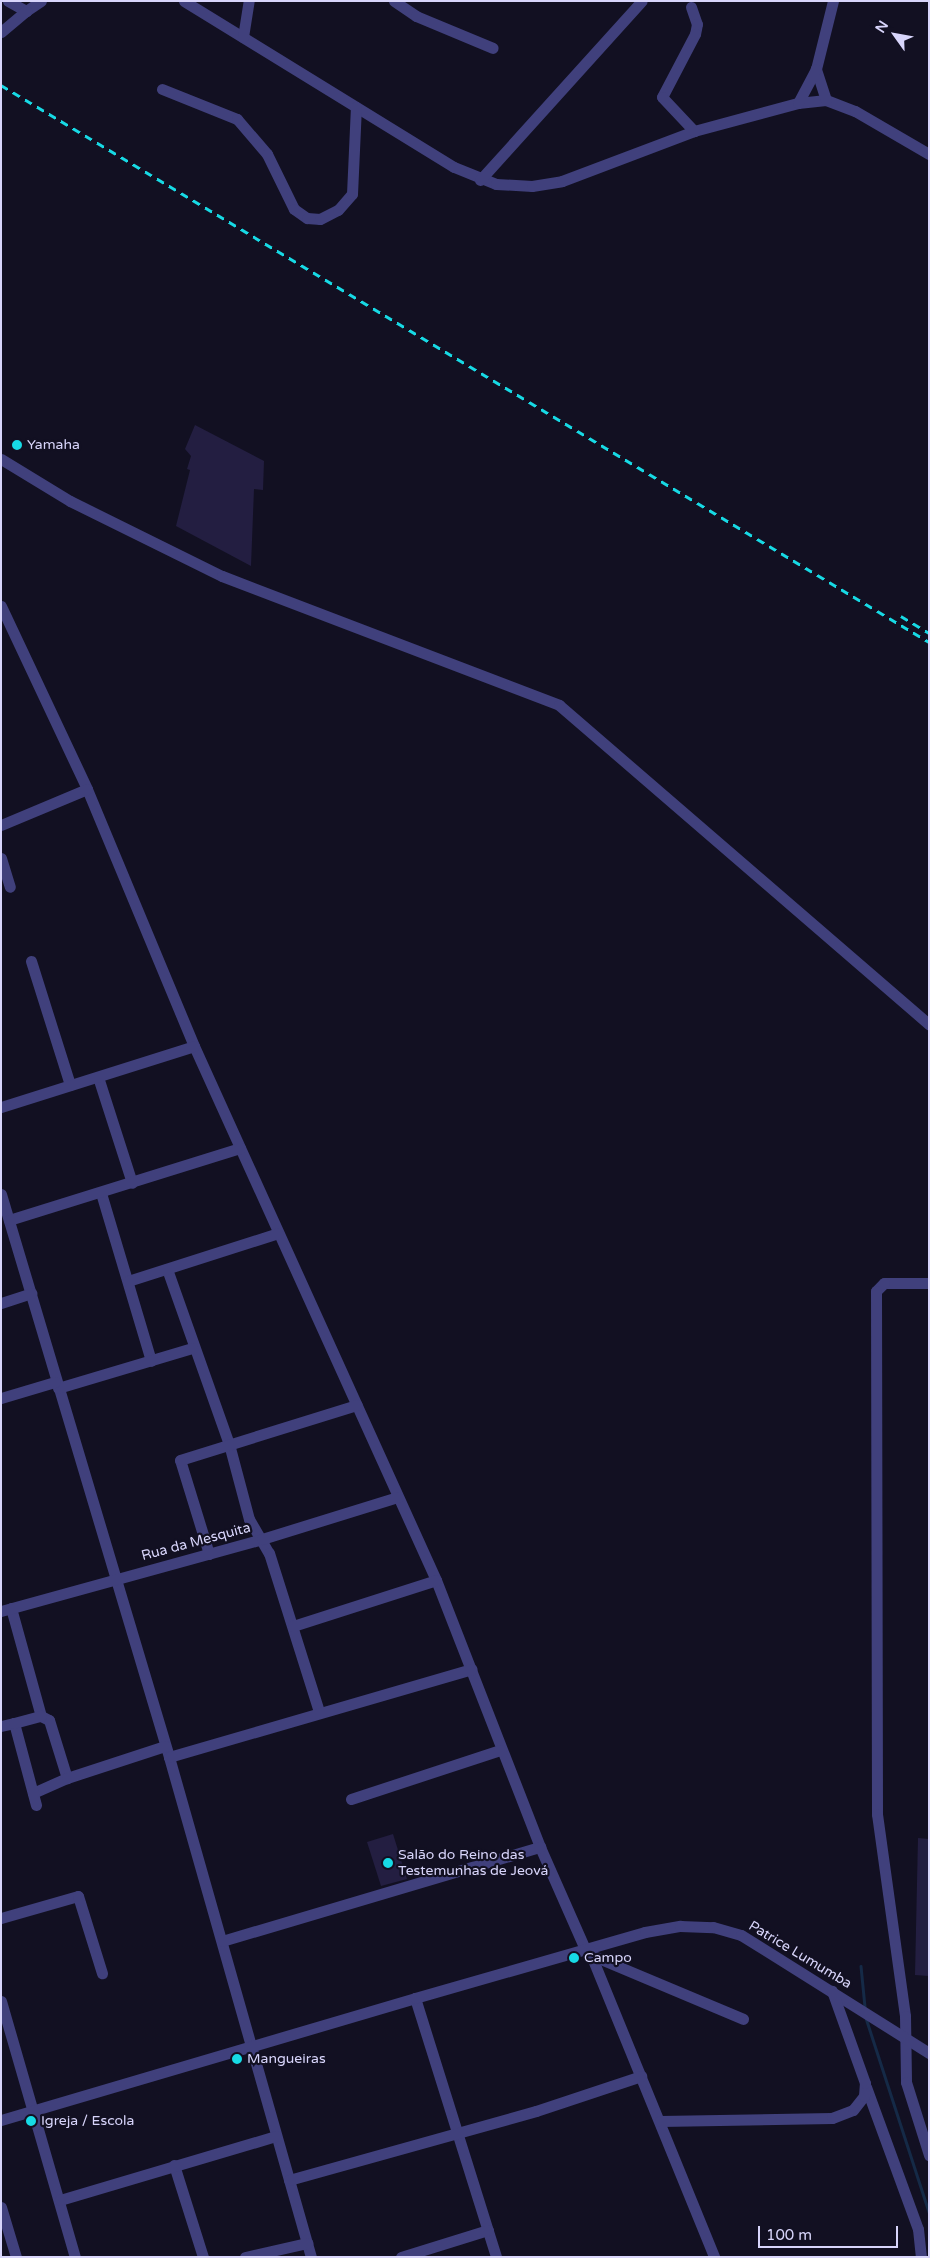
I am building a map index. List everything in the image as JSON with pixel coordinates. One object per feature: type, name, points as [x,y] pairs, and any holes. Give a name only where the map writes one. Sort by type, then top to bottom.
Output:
[{"type":"street","points":[[8,1],[26,11]]},
{"type":"street","points":[[1,32],[41,1]]},
{"type":"street","points":[[184,1],[356,107],[480,180],[512,186],[562,180],[694,131],[798,103],[826,100],[855,111],[929,154]]},
{"type":"street","points":[[243,37],[249,1]]},
{"type":"street","points":[[394,1],[416,16],[493,48]]},
{"type":"street","points":[[480,180],[642,1]]},
{"type":"street","points":[[798,103],[816,69],[833,1]]},
{"type":"street","points":[[691,7],[697,24],[695,34],[662,97],[694,131]]},
{"type":"street","points":[[816,69],[826,100]]},
{"type":"street","points":[[162,89],[237,119],[268,154],[294,209],[307,218],[320,219],[338,210],[352,194],[356,107]]},
{"type":"street","points":[[1,459],[70,501],[222,576],[559,705],[929,1024]]},
{"type":"street","points":[[1,606],[87,789],[194,1046],[436,1580],[500,1750],[540,1848],[588,1952],[660,2121],[714,2257]]},
{"type":"street","points":[[1,826],[87,789]]},
{"type":"street","points":[[1,858],[10,888]]},
{"type":"street","points":[[31,961],[70,1086]]},
{"type":"street","points":[[1,1107],[194,1046]]},
{"type":"street","points":[[98,1077],[132,1183]]},
{"type":"street","points":[[9,1220],[101,1193],[240,1148]]},
{"type":"street","points":[[101,1193],[152,1361]]},
{"type":"street","points":[[1,1194],[114,1580],[167,1752],[311,2257]]},
{"type":"street","points":[[128,1281],[278,1233]]},
{"type":"street","points":[[167,1269],[192,1348],[229,1444],[249,1519],[262,1539],[293,1626],[319,1712]]},
{"type":"street","points":[[929,1283],[884,1283],[876,1291],[877,1814],[905,2039],[906,2082],[917,2128],[929,2155]]},
{"type":"street","points":[[1,1303],[31,1293]]},
{"type":"street","points":[[1,1398],[152,1361],[192,1348]]},
{"type":"street","points":[[209,1554],[180,1460],[356,1405]]},
{"type":"street","name":"Rua da Mesquita","points":[[6,1610],[262,1539],[398,1497]]},
{"type":"street","points":[[293,1626],[436,1580]]},
{"type":"street","points":[[6,1610],[41,1716]]},
{"type":"street","points":[[14,1723],[35,1799],[67,1778],[319,1712],[471,1669]]},
{"type":"street","points":[[1,1726],[41,1716],[49,1720],[67,1778]]},
{"type":"street","points":[[351,1799],[500,1750]]},
{"type":"street","points":[[222,1941],[540,1848]]},
{"type":"street","points":[[1,1918],[78,1896],[102,1973]]},
{"type":"street","name":"Patrice Lumumba","points":[[1,2120],[252,2045],[415,1998],[588,1952],[660,1929],[718,1928],[763,1947],[905,2039]]},
{"type":"street","points":[[588,1952],[743,2019]]},
{"type":"street","points":[[832,1991],[918,2229],[921,2257]]},
{"type":"street","points":[[415,1998],[459,2131],[496,2257]]},
{"type":"street","points":[[2,2006],[60,2200],[75,2257]]},
{"type":"street","points":[[905,2039],[929,2053]]},
{"type":"street","points":[[289,2180],[536,2111],[640,2076]]},
{"type":"street","points":[[660,2121],[832,2118],[853,2110],[861,2102],[865,2083]]},
{"type":"street","points":[[60,2200],[276,2136]]},
{"type":"street","points":[[174,2165],[203,2257]]},
{"type":"street","points":[[1,2207],[16,2257]]},
{"type":"street","points":[[402,2257],[488,2230]]},
{"type":"street","points":[[246,2257],[307,2243]]},
{"type":"building","points":[[195,425],[264,461],[263,490],[254,489],[251,566],[176,526],[190,470],[187,469],[191,456],[185,449]]},
{"type":"building","name":"Salão do Reino das Testemunhas de Jeová","points":[[393,1834],[407,1879],[381,1886],[367,1842]]},
{"type":"building","points":[[918,1838],[929,1839],[929,1976],[915,1975]]},
{"type":"waterway","points":[[861,1966],[865,2007]]},
{"type":"waterway","points":[[866,2018],[929,2212]]},
{"type":"railway","points":[[1,85],[929,642]]},
{"type":"railway","points":[[901,616],[929,633]]},
{"type":"place","name":"Yamaha","points":[[17,445]]},
{"type":"place","name":"Salão do Reino das Testemunhas de Jeová","points":[[388,1863]]},
{"type":"place","name":"Campo","points":[[574,1958]]},
{"type":"place","name":"Mangueiras","points":[[237,2059]]},
{"type":"place","name":"Igreja / Escola","points":[[31,2121]]}]
